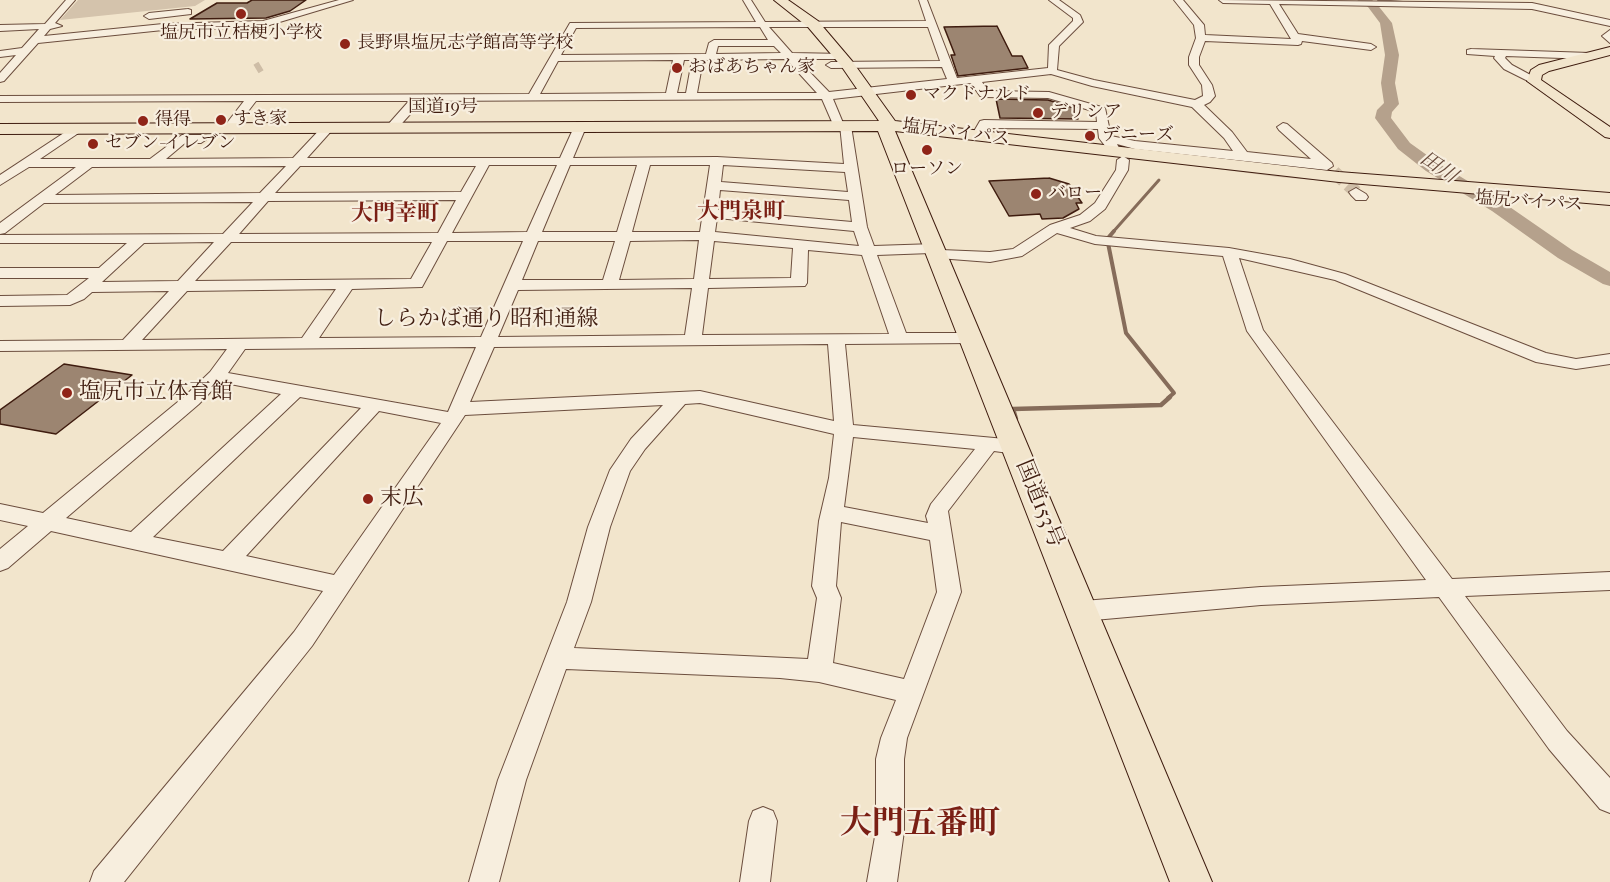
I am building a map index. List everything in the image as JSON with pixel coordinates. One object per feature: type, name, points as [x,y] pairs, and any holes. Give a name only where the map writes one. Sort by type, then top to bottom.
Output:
[{"type":"highway","points":[[779,0],[808,25],[887,121],[885,127],[879,122],[863,92],[836,60]]},
{"type":"highway","points":[[863,92],[903,113],[942,126],[979,133],[1109,145]]},
{"type":"highway","points":[[840,125],[866,121],[873,112]]},
{"type":"highway","name":"国道19号","points":[[0,129],[840,125],[885,127]]},
{"type":"highway","name":"塩尻バイパス","points":[[885,127],[896,126],[1109,145],[1433,190],[1610,207]]},
{"type":"highway","name":"塩尻バイパス","points":[[885,127],[927,133],[1109,145]]},
{"type":"highway","name":"国道153号","points":[[885,127],[972,338],[1002,446],[1083,611],[1191,882]]},
{"type":"highway","points":[[894,147],[895,141],[905,134],[927,133]]},
{"type":"highway","name":"塩尻バイパス","points":[[1509,197],[1610,200]]},
{"type":"main road","points":[[1610,51],[1544,68],[1536,73],[1534,81],[1610,134]]},
{"type":"street","points":[[0,79],[71,0]]},
{"type":"street","points":[[22,39],[163,27],[263,24],[349,0]]},
{"type":"street","points":[[747,0],[777,43],[826,96],[840,125],[851,168],[860,227],[899,339]]},
{"type":"street","points":[[923,0],[953,82]]},
{"type":"street","points":[[1048,72],[1054,67],[1052,51],[1054,45],[1078,22],[1077,17],[1053,0]]},
{"type":"street","points":[[0,99],[826,96],[1048,72],[1196,104],[1202,103],[1209,96],[1207,85],[1194,65],[1194,57],[1201,38],[1198,25],[1178,0]]},
{"type":"street","points":[[1222,0],[1353,4],[1481,3],[1536,6],[1610,23]]},
{"type":"street","points":[[1201,38],[1298,42],[1273,1]]},
{"type":"street","points":[[1591,9],[1610,18]]},
{"type":"street","points":[[144,17],[188,12]]},
{"type":"street","points":[[102,33],[109,21]]},
{"type":"street","points":[[0,28],[64,25]]},
{"type":"street","points":[[532,97],[573,25],[808,25],[933,28]]},
{"type":"street","points":[[921,33],[933,28]]},
{"type":"street","points":[[1610,33],[1607,36],[1610,40]]},
{"type":"street","points":[[1296,37],[1371,47]]},
{"type":"street","points":[[710,58],[714,43],[777,43]]},
{"type":"street","points":[[926,50],[941,50]]},
{"type":"street","points":[[0,54],[26,51]]},
{"type":"street","points":[[1471,52],[1590,56]]},
{"type":"street","points":[[1503,53],[1499,58],[1508,67],[1534,81]]},
{"type":"street","points":[[555,58],[790,58],[946,64]]},
{"type":"street","points":[[671,97],[679,58]]},
{"type":"street","points":[[691,96],[698,58]]},
{"type":"street","points":[[0,64],[15,63]]},
{"type":"street","points":[[1048,72],[1048,95]]},
{"type":"street","points":[[0,239],[707,236],[869,252],[936,251],[1006,256],[1017,253],[1055,228],[1085,218],[1100,206],[1122,170],[1109,145],[1101,110],[1048,95],[984,94],[982,88],[974,80]]},
{"type":"street","points":[[391,128],[418,98]]},
{"type":"street","points":[[229,128],[253,99]]},
{"type":"street","points":[[1196,104],[1228,135],[1244,157]]},
{"type":"street","points":[[105,882],[303,639],[456,414],[580,127]]},
{"type":"street","points":[[1109,145],[1135,145],[1330,168],[1283,127]]},
{"type":"street","points":[[127,346],[328,128]]},
{"type":"street","points":[[0,181],[76,129]]},
{"type":"street","points":[[157,159],[182,139],[201,139],[180,156]]},
{"type":"street","points":[[27,163],[89,163],[208,156],[202,162]]},
{"type":"street","points":[[157,159],[202,162],[717,160],[851,168]]},
{"type":"street","points":[[610,284],[645,160]]},
{"type":"street","points":[[693,342],[717,160]]},
{"type":"street","points":[[87,287],[416,284],[485,161]]},
{"type":"street","points":[[0,230],[89,163]]},
{"type":"street","points":[[714,186],[854,196]]},
{"type":"street","points":[[42,199],[466,196]]},
{"type":"street","points":[[710,213],[860,227]]},
{"type":"street","points":[[1055,228],[1095,240],[1229,252],[1290,264],[1340,277],[1542,358],[1576,364],[1610,359]]},
{"type":"street","points":[[0,301],[70,300],[140,238]]},
{"type":"street","points":[[512,285],[799,283],[801,246]]},
{"type":"street","points":[[1229,252],[1256,331],[1558,740],[1610,799]]},
{"type":"street","points":[[0,273],[102,273]]},
{"type":"street","points":[[307,343],[347,285]]},
{"type":"street","name":"しらかば通り 昭和通線","points":[[0,346],[972,338]]},
{"type":"street","points":[[819,671],[829,598],[824,586],[844,430],[836,340]]},
{"type":"street","points":[[0,562],[192,400],[216,376],[240,344]]},
{"type":"street","points":[[216,376],[374,405],[456,414],[700,397],[844,430],[1002,446]]},
{"type":"street","points":[[135,541],[295,391]]},
{"type":"street","points":[[484,882],[512,780],[579,602],[599,527],[620,470],[638,444],[680,398]]},
{"type":"street","points":[[228,561],[374,405]]},
{"type":"street","points":[[882,882],[890,831],[890,759],[894,738],[949,592],[937,516],[938,509],[981,456],[1002,446]]},
{"type":"street","points":[[0,512],[339,585]]},
{"type":"street","points":[[832,512],[940,534]]},
{"type":"street","points":[[1083,611],[1260,596],[1610,581]]},
{"type":"street","points":[[557,658],[769,666],[819,671],[911,692]]},
{"type":"street","points":[[755,882],[763,821]]},
{"type":"shaded area","points":[[78,0],[205,0],[195,6],[60,20]]},
{"type":"shaded area","points":[[953,135],[1438,190],[1440,191],[1279,177]]},
{"type":"building","name":"塩尻市立桔梗小学校","points":[[252,0],[306,0],[290,11],[266,18],[190,19],[217,3],[247,3]]},
{"type":"building","points":[[997,26],[1012,56],[1022,56],[1028,68],[958,76],[951,55],[955,55],[944,27]]},
{"type":"building","name":"デリシア","points":[[996,99],[1048,100],[1074,108],[1078,119],[1000,118]]},
{"type":"building","name":"バロー","points":[[1049,178],[1069,184],[1082,203],[1076,203],[1079,209],[1063,218],[1042,219],[1040,214],[1009,216],[989,181]]},
{"type":"building","name":"塩尻市立体育館","points":[[64,364],[132,375],[56,434],[0,424],[0,410]]},
{"type":"waterway","name":"田川","points":[[1363,0],[1372,5],[1386,23],[1392,55],[1388,83],[1392,104],[1385,110],[1383,118],[1404,146],[1432,167],[1498,207],[1565,254],[1610,280]]},
{"type":"waterway","points":[[1378,0],[1403,2]]},
{"type":"waterway","points":[[1113,232],[1159,180]]},
{"type":"waterway","points":[[1114,231],[1108,238],[1108,243],[1126,333],[1174,393],[1168,398]]},
{"type":"waterway","points":[[1016,419],[1013,409],[1161,405],[1170,397]]},
{"type":"tunnel","points":[[256,69],[261,66]]},
{"type":"tunnel","points":[[1334,172],[1356,192]]},
{"type":"place","name":"塩尻市立桔梗小学校","points":[[241,14]]},
{"type":"place","name":"長野県塩尻志学館高等学校","points":[[345,44]]},
{"type":"place","name":"おばあちゃん家","points":[[677,68]]},
{"type":"place","name":"マクドナルド","points":[[911,95]]},
{"type":"place","name":"デリシア","points":[[1038,113]]},
{"type":"place","name":"すき家","points":[[221,120]]},
{"type":"place","name":"得得","points":[[143,121]]},
{"type":"place","name":"デニーズ","points":[[1090,136]]},
{"type":"place","name":"セブン-イレブン","points":[[93,144]]},
{"type":"place","name":"ローソン","points":[[927,150]]},
{"type":"place","name":"バロー","points":[[1036,194]]},
{"type":"place","name":"塩尻市立体育館","points":[[67,393]]},
{"type":"place","name":"末広","points":[[368,499]]},
{"type":"district","name":"大門泉町","points":[[741,213]]},
{"type":"district","name":"大門幸町","points":[[395,215]]},
{"type":"district","name":"大門五番町","points":[[920,825]]}]
